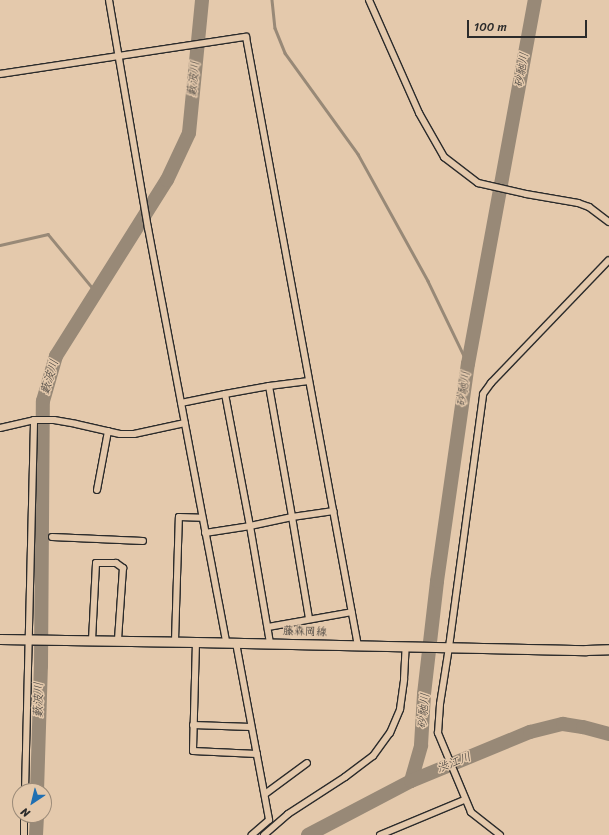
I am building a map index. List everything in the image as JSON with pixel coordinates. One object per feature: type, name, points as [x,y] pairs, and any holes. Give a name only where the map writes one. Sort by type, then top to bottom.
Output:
[{"type":"main road","name":"藤森岡線","points":[[0,639],[175,641],[586,650],[609,649]]},
{"type":"street","points":[[109,0],[144,208],[226,642]]},
{"type":"street","points":[[369,0],[420,114],[444,157],[478,183],[526,194],[578,203],[589,208],[609,222]]},
{"type":"street","points":[[0,74],[246,38],[358,646]]},
{"type":"street","points":[[498,835],[471,812],[464,800],[438,734],[440,704],[483,394],[491,383],[609,260]]},
{"type":"street","points":[[181,403],[269,386],[309,381]]},
{"type":"street","points":[[269,386],[309,620]]},
{"type":"street","points":[[225,394],[270,643]]},
{"type":"street","points":[[0,428],[34,420],[54,420],[108,432],[134,434],[185,423]]},
{"type":"street","points":[[25,783],[34,420]]},
{"type":"street","points":[[97,490],[108,432]]},
{"type":"street","points":[[205,533],[250,526],[292,517],[334,512]]},
{"type":"street","points":[[175,641],[179,517],[202,518]]},
{"type":"street","points":[[52,537],[144,541]]},
{"type":"street","points":[[92,640],[96,563],[116,563],[123,568],[118,640]]},
{"type":"street","points":[[268,626],[352,612]]},
{"type":"street","points":[[196,642],[193,751],[257,754]]},
{"type":"street","points":[[236,643],[269,820],[252,835]]},
{"type":"street","points":[[264,835],[288,814],[345,777],[373,756],[390,733],[400,709],[406,646]]},
{"type":"street","points":[[194,725],[251,727]]},
{"type":"street","points":[[265,794],[307,763]]},
{"type":"street","points":[[380,835],[464,800]]},
{"type":"street","points":[[24,823],[24,835]]},
{"type":"waterway","name":"藪波川","points":[[37,783],[41,666],[43,401],[56,356],[167,180],[189,133],[202,0]]},
{"type":"waterway","points":[[272,0],[275,28],[285,53],[358,154],[428,281],[468,364]]},
{"type":"waterway","name":"砂馳川","points":[[411,781],[421,745],[424,694],[437,581],[468,364],[535,0]]},
{"type":"waterway","points":[[0,245],[48,234],[96,292]]},
{"type":"waterway","name":"渋江川","points":[[308,835],[411,781],[530,732],[563,724],[583,727],[609,734]]},
{"type":"waterway","name":"藪波川","points":[[36,835],[37,823]]}]
